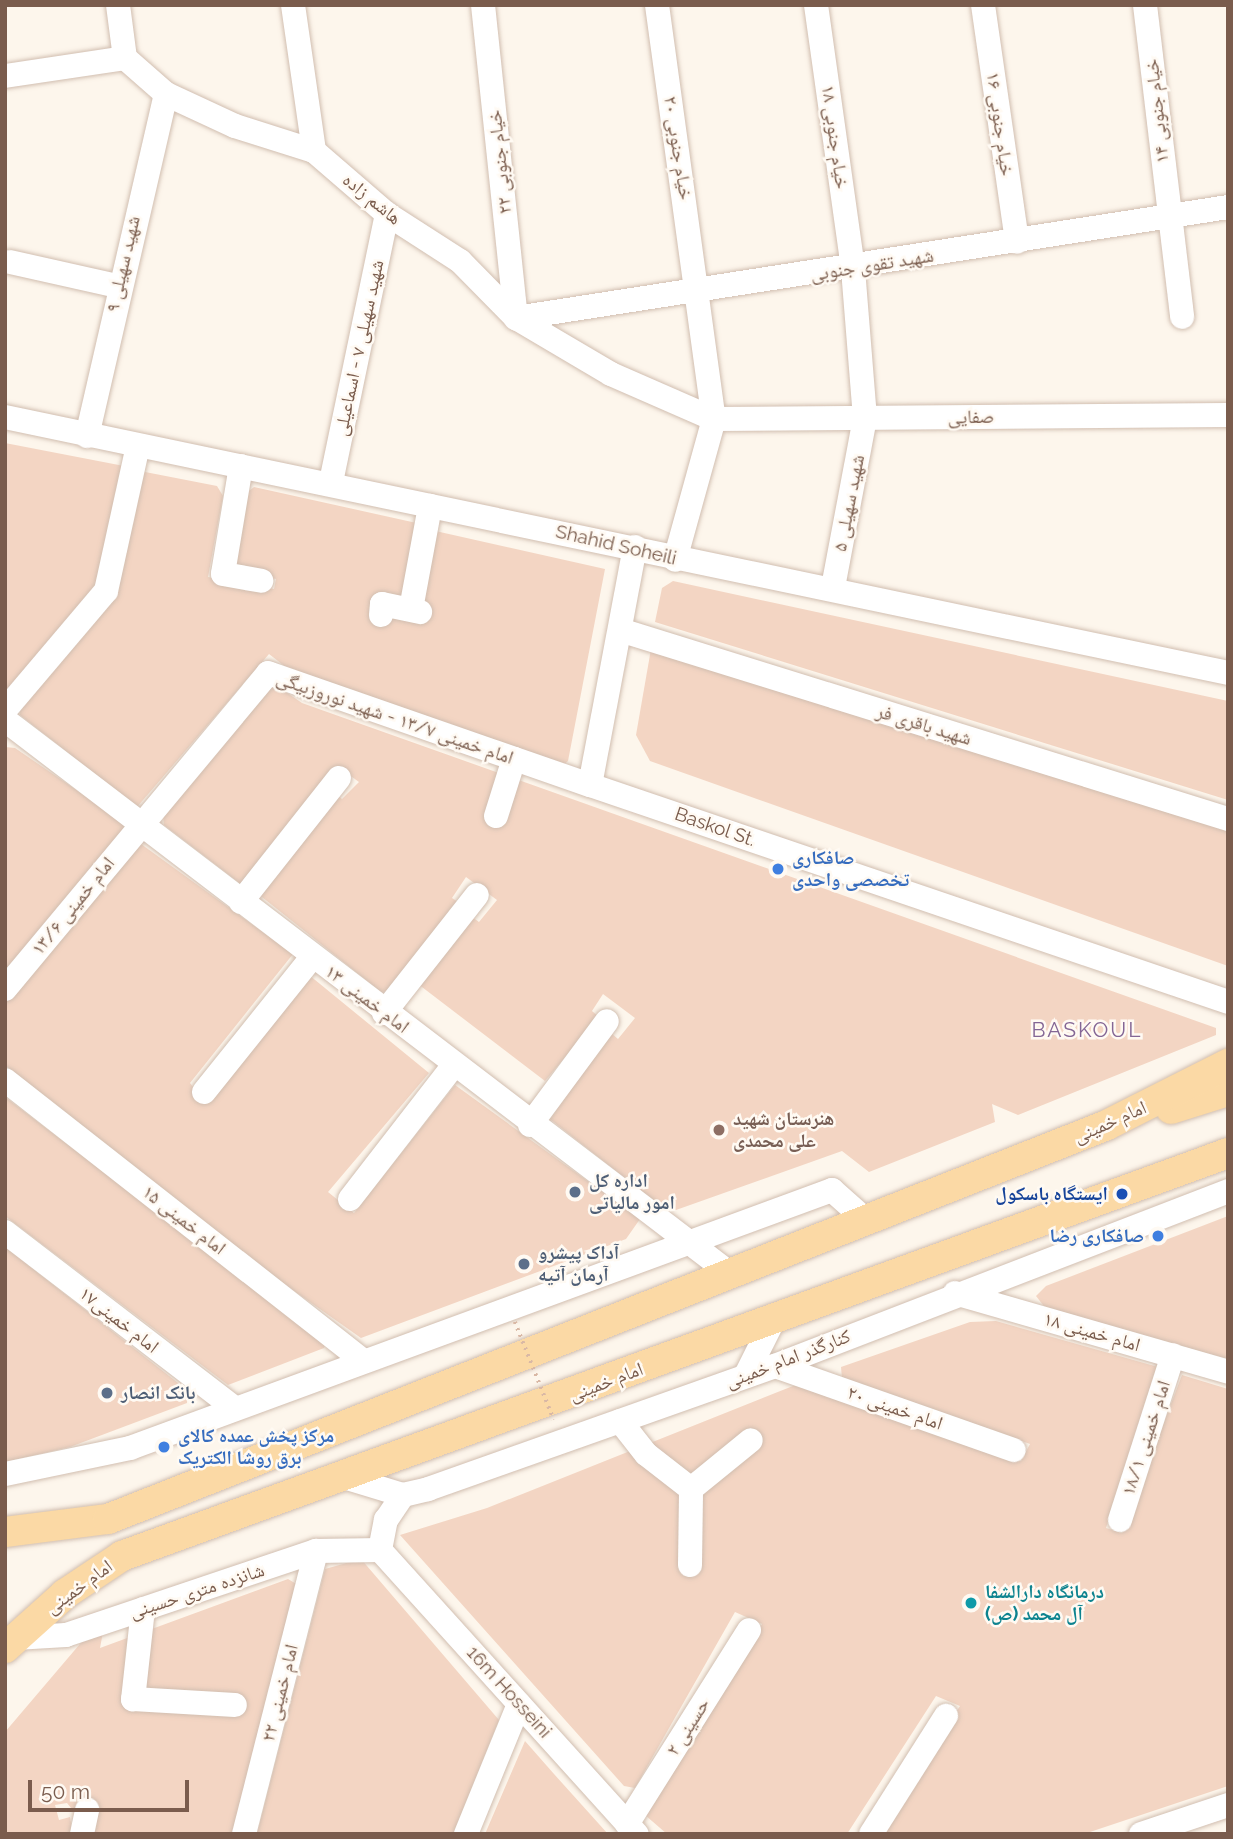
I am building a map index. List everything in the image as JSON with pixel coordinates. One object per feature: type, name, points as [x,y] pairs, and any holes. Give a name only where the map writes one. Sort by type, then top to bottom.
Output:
[{"type":"main road","name":"امام خمینی","points":[[5,1532],[108,1519],[1107,1125],[1228,1064]]},
{"type":"main road","points":[[1107,1125],[1228,1091]]},
{"type":"main road","name":"امام خمینی","points":[[10,1643],[122,1556],[1228,1153]]},
{"type":"street","points":[[5,76],[125,58],[118,5]]},
{"type":"street","points":[[293,5],[314,150]]},
{"type":"street","name":"خیام جنوبی ۲۲","points":[[483,5],[516,318]]},
{"type":"street","name":"خیام جنوبی ۲۰","points":[[657,5],[700,291],[714,419]]},
{"type":"street","name":"خیام جنوبی ۱۸","points":[[816,5],[853,269],[865,418]]},
{"type":"street","name":"خیام جنوبی ۱۶","points":[[983,5],[1017,242]]},
{"type":"street","name":"خیام جنوبی ۱۴","points":[[1145,5],[1182,317]]},
{"type":"street","name":"هاشم زاده","points":[[125,58],[166,94],[235,126],[314,150],[387,214],[460,261],[516,318],[611,374],[714,419]]},
{"type":"street","name":"شهید سهیلی ۹","points":[[87,436],[117,286],[166,94]]},
{"type":"street","name":"شهید تقوی جنوبی","points":[[516,318],[853,269],[1228,207]]},
{"type":"street","name":"شهید سهیلی ۷ - اسماعیلی","points":[[331,482],[387,214]]},
{"type":"street","points":[[10,262],[117,286]]},
{"type":"street","name":"صفایی","points":[[714,419],[1228,415]]},
{"type":"street","name":"Shahid Soheili","points":[[5,417],[87,436],[331,482],[430,506],[635,547],[675,560],[833,587],[1228,673]]},
{"type":"street","name":"شهید سهیلی ۵","points":[[833,587],[865,418]]},
{"type":"street","points":[[675,560],[714,419]]},
{"type":"street","points":[[5,710],[106,591],[138,446]]},
{"type":"street","points":[[241,466],[223,574],[261,581]]},
{"type":"street","points":[[381,615],[382,604],[415,610],[430,506]]},
{"type":"street","points":[[590,785],[635,547]]},
{"type":"street","name":"شهید باقری فر","points":[[620,630],[1228,819]]},
{"type":"street","name":"امام خمینی ۱۳/۷ - شهید نوروزبیگی","points":[[140,823],[268,673],[590,785]]},
{"type":"street","name":"امام خمینی ۱۳","points":[[5,720],[530,1125],[732,1275]]},
{"type":"street","points":[[496,816],[514,759]]},
{"type":"street","points":[[241,902],[339,778]]},
{"type":"street","name":"Baskol St.","points":[[590,785],[1228,1002]]},
{"type":"street","name":"امام خمینی ۱۳/۶","points":[[5,989],[140,823]]},
{"type":"street","points":[[384,1013],[477,895]]},
{"type":"street","points":[[204,1092],[312,957]]},
{"type":"street","points":[[530,1125],[607,1021]]},
{"type":"street","points":[[350,1199],[454,1065]]},
{"type":"street","name":"امام خمینی ۱۵","points":[[5,1080],[362,1360]]},
{"type":"street","points":[[5,1474],[130,1448],[233,1407],[683,1241],[832,1190],[867,1221]]},
{"type":"street","name":"کنارگذر امام خمینی","points":[[403,1495],[775,1366],[955,1293],[1228,1191]]},
{"type":"street","name":"امام خمینی۱۷","points":[[5,1232],[233,1407]]},
{"type":"street","name":"امام خمینی ۱۸","points":[[955,1293],[1228,1372]]},
{"type":"street","points":[[746,1376],[775,1317]]},
{"type":"street","name":"امام خمینی ۱۸/۱","points":[[1120,1521],[1173,1355]]},
{"type":"street","name":"امام خمینی ۲۰","points":[[775,1366],[1014,1450]]},
{"type":"street","points":[[620,1421],[646,1454],[691,1489]]},
{"type":"street","points":[[691,1489],[751,1440]]},
{"type":"street","points":[[344,1477],[403,1495],[386,1520],[380,1550]]},
{"type":"street","points":[[690,1566],[691,1489]]},
{"type":"street","name":"شانزده متری حسینی","points":[[10,1643],[66,1635],[316,1551],[380,1550]]},
{"type":"street","name":"16m Hosseini","points":[[380,1550],[632,1829]]},
{"type":"street","name":"امام خمینی ۲۲","points":[[244,1834],[316,1551]]},
{"type":"street","points":[[143,1609],[133,1699],[235,1705]]},
{"type":"street","name":"حسینی ۲","points":[[632,1829],[749,1630]]},
{"type":"street","points":[[466,1834],[519,1704]]},
{"type":"street","points":[[871,1834],[946,1716]]},
{"type":"street","points":[[1141,1834],[1228,1805]]},
{"type":"path","points":[[515,1322],[554,1420]]},
{"type":"building","points":[[5,443],[124,466],[98,584],[5,696]]},
{"type":"building","points":[[140,471],[217,486],[223,496],[208,577],[274,589],[276,579],[229,570],[244,495],[254,487],[421,524],[417,604],[431,530],[605,569],[568,761],[562,766],[300,678],[269,654],[137,807],[20,715],[20,703],[119,589]]},
{"type":"building","points":[[673,581],[1228,701],[1228,800],[655,622],[662,588]]},
{"type":"building","points":[[651,649],[1228,829],[1228,966],[650,761],[636,735]]},
{"type":"building","points":[[273,683],[302,703],[1216,1028],[1216,1035],[1018,1115],[992,1104],[995,1122],[869,1172],[842,1151],[676,1210],[663,1208],[550,1119],[611,1033],[618,1039],[635,1018],[603,994],[592,1011],[599,1017],[545,1081],[418,984],[472,917],[479,922],[497,900],[466,877],[452,898],[458,902],[389,991],[381,992],[257,893],[335,793],[342,799],[359,782],[341,769],[242,885],[164,825],[163,815]]},
{"type":"building","points":[[5,747],[15,748],[123,822],[124,834],[5,976]]},
{"type":"building","points":[[141,844],[293,954],[190,1083],[206,1104],[309,975],[429,1073],[328,1192],[354,1213],[455,1085],[640,1219],[626,1239],[361,1338],[256,1264],[5,1065],[5,1003]]},
{"type":"building","points":[[5,1097],[326,1341],[324,1348],[228,1385],[5,1216]]},
{"type":"building","points":[[1228,1216],[1228,1359],[1047,1310],[1036,1296],[1046,1286]]},
{"type":"building","points":[[5,1247],[187,1390],[187,1403],[70,1447],[5,1462]]},
{"type":"building","points":[[996,1321],[1158,1367],[1106,1528],[1122,1533],[1182,1375],[1228,1389],[1228,1786],[1084,1834],[879,1834],[960,1706],[936,1696],[847,1834],[667,1834],[645,1815],[762,1624],[735,1612],[635,1788],[624,1786],[400,1535],[487,1508],[798,1384],[1021,1461],[1030,1444],[842,1378],[841,1367],[970,1322]]},
{"type":"building","points":[[361,1559],[499,1720],[453,1834],[257,1834],[325,1569]]},
{"type":"building","points":[[288,1579],[298,1585],[239,1834],[92,1834],[67,1803],[55,1805],[59,1820],[70,1817],[73,1834],[5,1834],[5,1732],[85,1638],[103,1632],[100,1648]]},
{"type":"building","points":[[525,1741],[554,1774],[608,1834],[485,1834]]},
{"type":"place","name":"صافکاری تخصصی واحدی","points":[[778,869]]},
{"type":"place","name":"هنرستان شهید علی محمدی","points":[[719,1130]]},
{"type":"place","name":"اداره کل امور مالیاتی","points":[[575,1192]]},
{"type":"place","name":"ایستگاه باسکول","points":[[1122,1194]]},
{"type":"place","name":"صافکاری رضا","points":[[1158,1236]]},
{"type":"place","name":"آداک پیشرو آرمان آتیه","points":[[524,1264]]},
{"type":"place","name":"بانک انصار","points":[[107,1393]]},
{"type":"place","name":"مرکز پخش عمده کالای برق روشا الکتریک","points":[[164,1447]]},
{"type":"place","name":"درمانگاه دارالشفا آل محمد (ص)","points":[[971,1603]]},
{"type":"district","name":"BASKOUL","points":[[1087,1030]]}]
